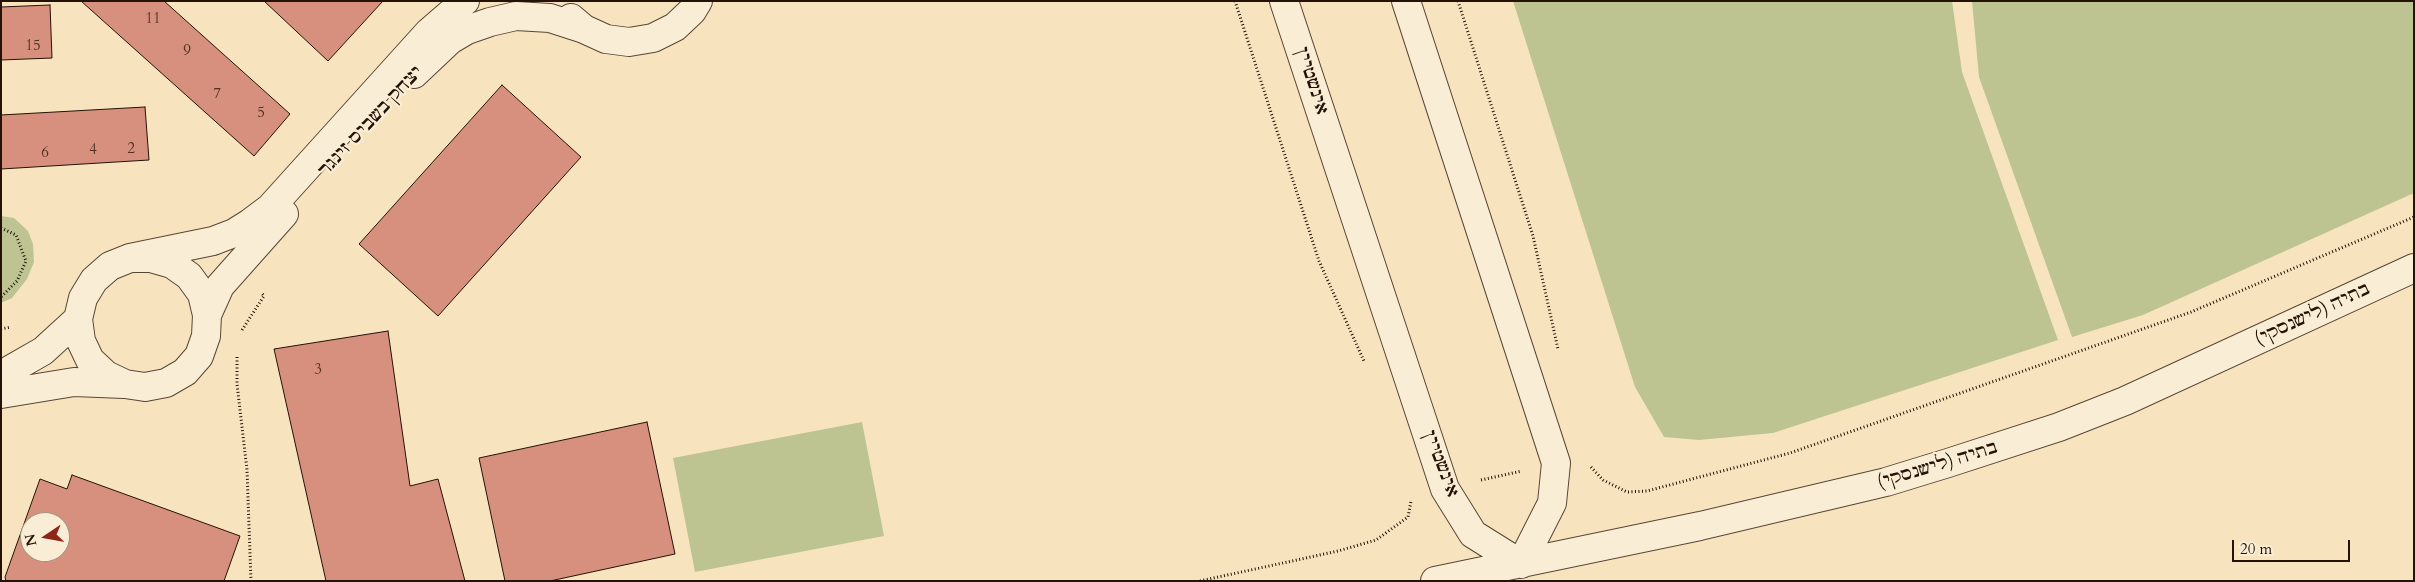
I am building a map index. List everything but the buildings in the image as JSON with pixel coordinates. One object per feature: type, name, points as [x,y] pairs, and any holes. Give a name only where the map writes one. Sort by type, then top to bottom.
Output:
[{"type":"street","name":"יצחק בשביס זינגר","points":[[130,258],[213,241],[234,234],[270,208],[429,32],[465,1]]},
{"type":"street","points":[[558,1],[571,19],[584,29],[606,39],[630,42],[645,39],[675,27],[697,4]]},
{"type":"street","name":"אינשטיין","points":[[1284,1],[1446,489],[1473,534],[1521,564]]},
{"type":"street","points":[[1406,1],[1556,463],[1552,504],[1521,564]]},
{"type":"street","name":"יצחק בשביס זינגר","points":[[207,315],[220,286],[237,266],[420,68],[450,40],[467,30],[516,16],[550,18],[584,29]]},
{"type":"street","points":[[1,394],[74,382],[125,384],[146,387],[166,382],[185,372],[199,356],[206,336],[207,315],[202,294],[189,276],[172,264],[151,258],[130,258],[110,266],[94,280],[83,298],[78,319],[81,341],[90,360],[106,374],[125,384]]},
{"type":"street","name":"בתיה (לישנסקי)","points":[[1435,581],[1700,526],[1886,482],[2043,433],[2125,401],[2414,268]]},
{"type":"street","points":[[1,375],[43,351],[78,319]]},
{"type":"path","points":[[1235,1],[1319,262],[1367,367]]},
{"type":"path","points":[[1458,1],[1533,236],[1560,359]]},
{"type":"path","points":[[1200,581],[1338,551],[1376,540],[1408,517],[1412,496],[1583,456],[1602,480],[1627,492],[1647,491],[1790,453],[2191,312],[2414,218]]},
{"type":"path","points":[[1,228],[16,235],[26,261],[17,281],[1,297]]},
{"type":"path","points":[[237,266],[264,296],[237,338]]},
{"type":"path","points":[[237,347],[237,384],[247,470],[251,581]]},
{"type":"green space","points":[[1513,1],[1952,1],[1962,72],[2058,340],[1773,433],[1699,440],[1664,437],[1635,387]]},
{"type":"green space","points":[[1972,1],[2414,1],[2414,193],[2143,315],[2072,337],[1979,77]]},
{"type":"green space","points":[[1,216],[14,218],[28,231],[33,244],[34,262],[27,279],[12,298],[1,303]]},
{"type":"green space","points":[[862,422],[884,536],[695,572],[673,458]]}]
